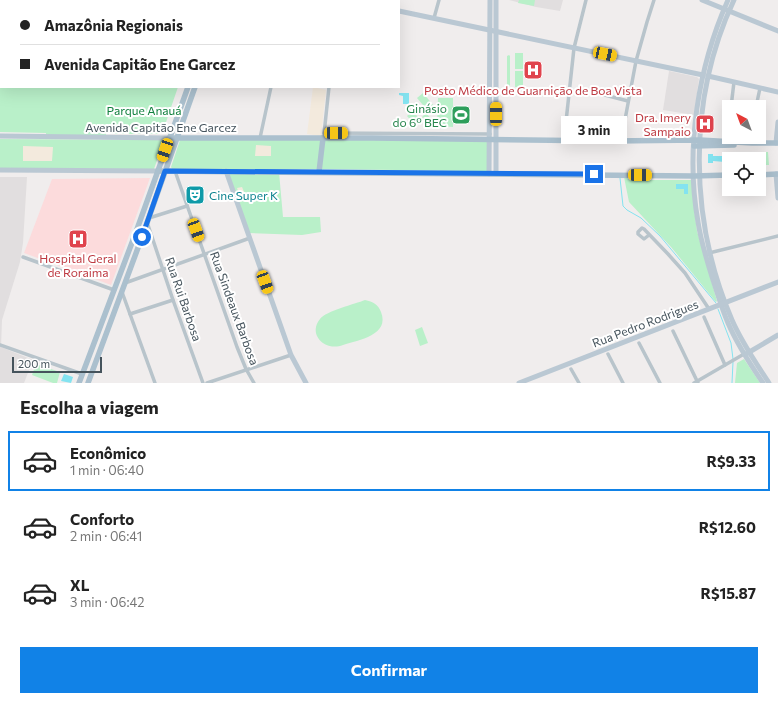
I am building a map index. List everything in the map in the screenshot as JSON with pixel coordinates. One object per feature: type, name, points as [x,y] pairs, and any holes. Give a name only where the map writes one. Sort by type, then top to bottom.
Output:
[{"type":"main road","points":[[79,383],[136,232],[188,88]]},
{"type":"main road","points":[[88,383],[138,249],[195,88]]},
{"type":"main road","name":"Avenida Capitão Ene Garcez","points":[[169,138],[323,136],[697,143],[722,142]]},
{"type":"main road","points":[[319,172],[323,136]]},
{"type":"main road","name":"Avenida Capitão Ene Garcez","points":[[766,142],[777,143]]},
{"type":"main road","points":[[697,143],[724,146],[735,144]]},
{"type":"main road","points":[[158,171],[722,175]]},
{"type":"main road","points":[[766,174],[777,174]]},
{"type":"main road","points":[[136,232],[136,241],[139,241],[142,237]]},
{"type":"main road","points":[[130,246],[133,242],[136,242],[138,244],[138,249]]},
{"type":"main road","points":[[97,336],[100,332],[103,332],[104,340]]},
{"type":"street","points":[[434,18],[438,0]]},
{"type":"street","points":[[489,174],[493,125],[490,0]]},
{"type":"street","points":[[493,76],[497,30],[496,0]]},
{"type":"street","points":[[564,140],[574,48],[586,0]]},
{"type":"street","points":[[621,141],[636,61],[654,0]]},
{"type":"street","points":[[702,0],[778,31]]},
{"type":"street","points":[[728,0],[727,10],[705,76],[697,108],[696,175],[698,222],[722,303],[733,321],[746,353],[763,383]]},
{"type":"street","points":[[727,10],[734,0]]},
{"type":"street","points":[[400,11],[497,30],[778,92]]},
{"type":"street","points":[[732,100],[734,82]]},
{"type":"street","points":[[260,138],[271,88]]},
{"type":"street","points":[[323,136],[329,88]]},
{"type":"street","points":[[757,100],[760,88]]},
{"type":"street","points":[[593,92],[628,101]]},
{"type":"street","points":[[777,143],[778,122]]},
{"type":"street","name":"Avenida Capitão Ene Garcez","points":[[0,136],[169,138]]},
{"type":"street","points":[[492,138],[496,174]]},
{"type":"street","points":[[0,170],[158,171]]},
{"type":"street","name":"Rua Sindeaux Barbosa","points":[[175,171],[226,319],[246,369],[254,383]]},
{"type":"street","points":[[226,171],[291,355],[306,383]]},
{"type":"street","points":[[777,174],[778,198]]},
{"type":"street","points":[[148,220],[187,206]]},
{"type":"street","name":"Rua Rui Barbosa","points":[[148,220],[162,269],[203,383]]},
{"type":"street","points":[[649,235],[665,250],[710,308]]},
{"type":"street","points":[[707,253],[778,236]]},
{"type":"street","points":[[125,282],[250,238]]},
{"type":"street","points":[[23,257],[114,290]]},
{"type":"street","name":"Rua Pedro Rodrigues","points":[[519,383],[778,282]]},
{"type":"street","points":[[122,292],[155,383]]},
{"type":"street","points":[[130,314],[173,300]]},
{"type":"street","points":[[704,317],[727,364]]},
{"type":"street","points":[[673,331],[697,382],[778,335]]},
{"type":"street","points":[[639,343],[660,383]]},
{"type":"street","points":[[0,345],[82,374]]},
{"type":"street","points":[[746,353],[769,383]]},
{"type":"street","points":[[608,354],[623,383]]},
{"type":"street","points":[[207,383],[291,355]]},
{"type":"street","points":[[571,369],[579,383]]},
{"type":"shaded area","points":[[509,0],[563,0],[560,11]]},
{"type":"shaded area","points":[[669,71],[697,77],[699,79],[694,115],[663,110]]},
{"type":"shaded area","points":[[0,177],[27,177],[23,243],[20,262],[2,320],[1,347],[33,360],[24,383],[0,383]]},
{"type":"shaded area","name":"Hospital Geral de Roraima","points":[[150,178],[111,285],[24,253],[52,179]]},
{"type":"green space","points":[[519,0],[535,0],[534,6],[518,3]]},
{"type":"green space","points":[[515,53],[523,53],[523,69],[515,69]]},
{"type":"green space","points":[[509,55],[509,86],[507,85],[507,56]]},
{"type":"green space","points":[[515,71],[523,71],[523,88],[515,87]]},
{"type":"green space","name":"Parque Anauá","points":[[0,88],[178,88],[163,131],[159,134],[46,136],[46,133],[0,132]]},
{"type":"green space","points":[[423,93],[434,106],[428,111],[417,98]]},
{"type":"green space","points":[[438,98],[453,98],[453,127],[437,126]]},
{"type":"green space","points":[[413,111],[421,121],[416,126],[407,116]]},
{"type":"green space","points":[[426,113],[433,121],[428,125],[422,117]]},
{"type":"green space","points":[[0,139],[164,140],[154,169],[0,169]]},
{"type":"green space","points":[[490,139],[489,174],[476,171],[172,169],[171,167],[180,140]]},
{"type":"green space","points":[[766,152],[768,152],[769,165],[766,165]]},
{"type":"green space","points":[[226,171],[279,172],[283,217],[320,217],[321,232],[302,235],[248,233]]},
{"type":"green space","points":[[624,177],[631,180],[692,180],[697,231],[717,301],[716,302],[671,247],[629,202]]},
{"type":"green space","points":[[365,300],[375,304],[381,312],[383,320],[377,331],[357,341],[337,347],[330,346],[320,341],[316,331],[317,325],[323,316]]},
{"type":"green space","points":[[422,327],[428,343],[420,346],[415,330]]},
{"type":"green space","points":[[744,359],[760,383],[735,383],[737,363]]},
{"type":"green space","points":[[36,364],[60,372],[57,383],[53,383],[32,375]]},
{"type":"sand","points":[[313,88],[326,90],[321,136],[307,134]]},
{"type":"sand","points":[[256,145],[271,146],[271,156],[255,156]]},
{"type":"sand","points":[[23,146],[53,147],[52,161],[23,161]]},
{"type":"sand","points":[[242,187],[247,199],[242,201],[237,188]]},
{"type":"water","points":[[399,93],[409,93],[409,104],[403,104],[403,96],[399,95]]},
{"type":"water","points":[[708,154],[713,154],[713,156],[722,156],[722,162],[713,161],[713,163],[708,163]]},
{"type":"water","points":[[676,184],[688,184],[688,194],[684,194],[684,189],[676,189]]},
{"type":"water","points":[[64,374],[73,377],[71,383],[61,381]]},
{"type":"waterway","points":[[620,178],[623,206],[641,218],[660,236],[716,303]]},
{"type":"waterway","points":[[718,309],[731,343],[733,359]]},
{"type":"waterway","points":[[732,383],[733,362]]},
{"type":"place","name":"Posto Médico de Guarnição de Boa Vista","points":[[533,70]]},
{"type":"place","name":"Ginásio do 6º BEC","points":[[461,115]]},
{"type":"place","name":"Dra. Imery Sampaio","points":[[705,124]]},
{"type":"place","name":"Cine Super K","points":[[195,195]]},
{"type":"place","name":"Hospital Geral de Roraima","points":[[78,239]]},
{"type":"route","points":[[142,237],[165,171],[594,174]]}]
